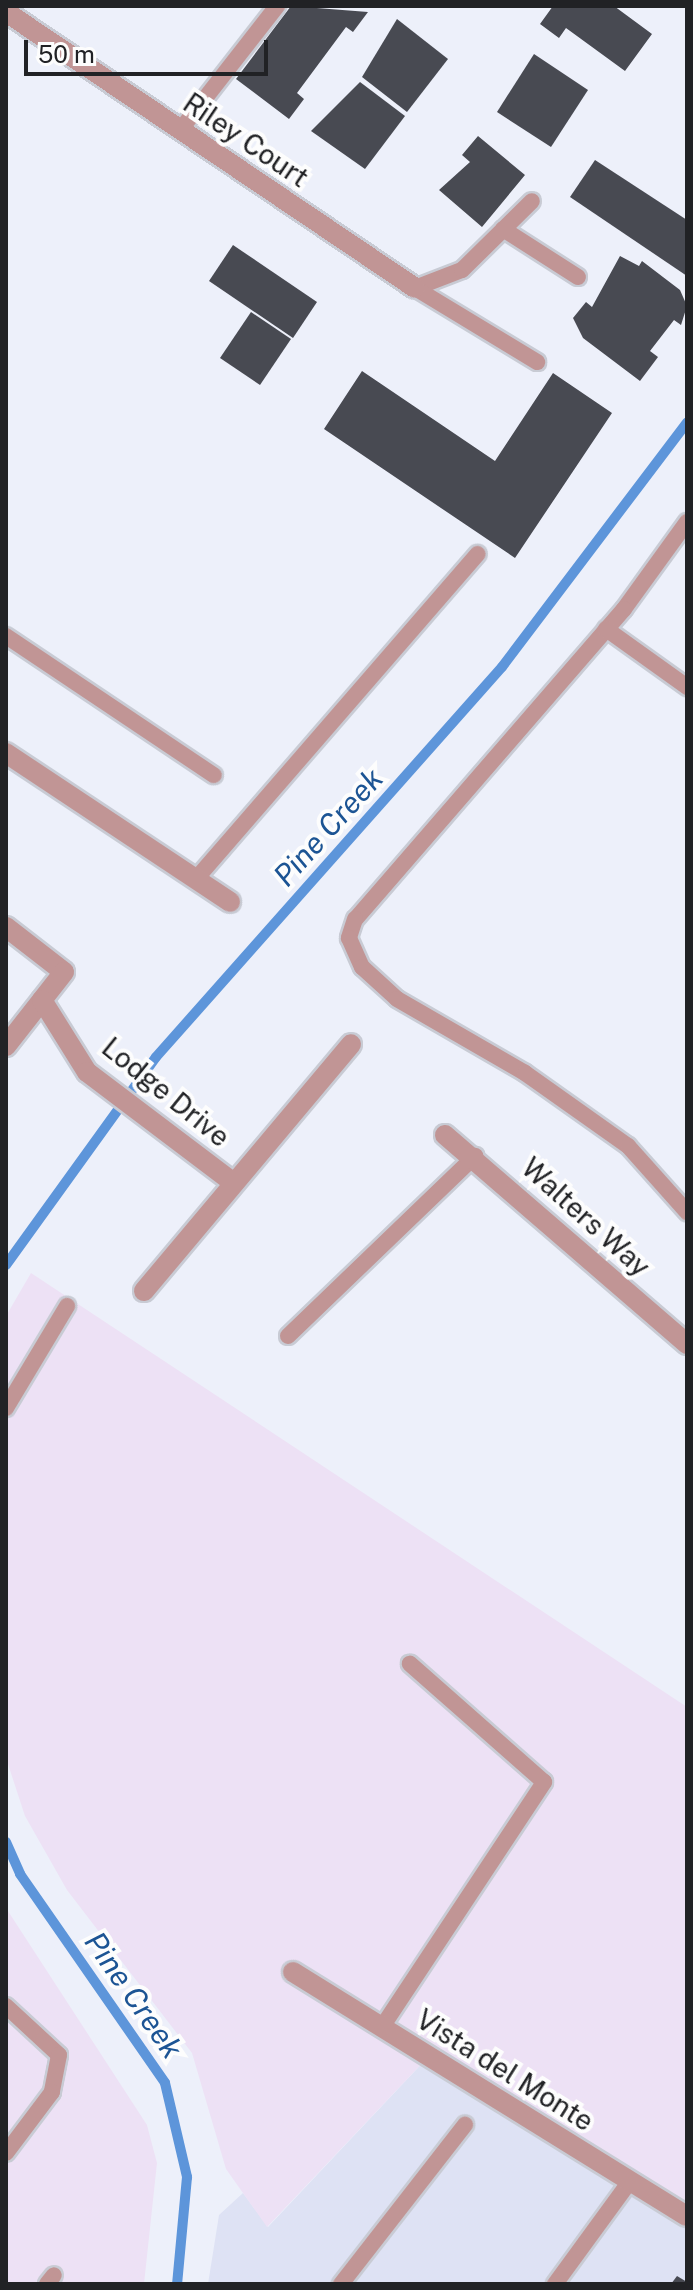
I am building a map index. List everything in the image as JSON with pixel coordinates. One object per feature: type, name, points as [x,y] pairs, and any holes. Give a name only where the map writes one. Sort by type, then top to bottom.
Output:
[{"type":"street","name":"Riley Court","points":[[6,12],[415,288]]},
{"type":"street","points":[[6,753],[230,902]]},
{"type":"street","points":[[6,927],[64,972],[6,1046]]},
{"type":"street","name":"Lodge Drive","points":[[42,1000],[87,1072],[234,1183]]},
{"type":"street","name":"Lodge Drive","points":[[144,1291],[351,1044]]},
{"type":"street","name":"Walters Way","points":[[445,1135],[475,1156],[687,1344]]},
{"type":"street","name":"Vista del Monte","points":[[293,1972],[687,2216]]},
{"type":"lane","points":[[181,129],[277,6]]},
{"type":"lane","points":[[415,288],[462,270],[532,201]]},
{"type":"lane","points":[[503,229],[578,277]]},
{"type":"lane","points":[[415,288],[537,362]]},
{"type":"lane","points":[[687,522],[606,629],[355,919],[349,938],[362,967],[397,999],[525,1073],[628,1146],[687,1212]]},
{"type":"lane","points":[[196,879],[478,554]]},
{"type":"lane","points":[[606,629],[687,687]]},
{"type":"lane","points":[[6,636],[214,775]]},
{"type":"lane","points":[[288,1336],[475,1156]]},
{"type":"lane","points":[[6,1408],[67,1306]]},
{"type":"lane","points":[[382,2027],[544,1782],[410,1664]]},
{"type":"lane","points":[[6,2006],[59,2055],[52,2092],[6,2153]]},
{"type":"lane","points":[[341,2284],[465,2125]]},
{"type":"lane","points":[[555,2284],[630,2181]]},
{"type":"shaded area","points":[[31,1273],[687,1707],[687,2216],[429,2056],[267,2227],[226,2169],[192,2053],[67,1890],[25,1816],[6,1758],[6,1316]]},
{"type":"shaded area","points":[[6,1908],[147,2125],[157,2163],[144,2284],[6,2284]]},
{"type":"shaded area","points":[[429,2056],[687,2216],[687,2284],[208,2284],[219,2215],[243,2193],[268,2227]]},
{"type":"building","points":[[291,6],[368,12],[353,32],[346,27],[297,93],[304,99],[289,119],[236,79]]},
{"type":"building","points":[[553,6],[614,6],[652,34],[625,71],[566,28],[559,38],[540,24]]},
{"type":"building","points":[[397,19],[448,59],[407,112],[362,77]]},
{"type":"building","points":[[534,54],[588,90],[551,147],[497,112]]},
{"type":"building","points":[[360,82],[405,116],[365,169],[311,131]]},
{"type":"building","points":[[478,136],[525,175],[482,227],[439,190],[470,162],[462,155]]},
{"type":"building","points":[[595,160],[687,220],[687,276],[570,197]]},
{"type":"building","points":[[233,245],[317,302],[293,338],[209,281]]},
{"type":"building","points":[[620,256],[639,266],[642,261],[680,290],[687,306],[681,325],[674,320],[650,351],[658,357],[640,381],[583,338],[573,318],[586,302],[592,307]]},
{"type":"building","points":[[251,312],[291,339],[260,385],[220,358]]},
{"type":"building","points":[[362,371],[495,461],[553,373],[612,413],[515,558],[324,429]]},
{"type":"building","points":[[677,2276],[687,2282],[687,2284],[671,2284]]},
{"type":"waterway","name":"Pine Creek","points":[[6,1265],[156,1057],[502,667],[687,422]]},
{"type":"waterway","name":"Pine Creek","points":[[6,1842],[20,1874],[165,2083],[187,2177],[177,2284]]}]
